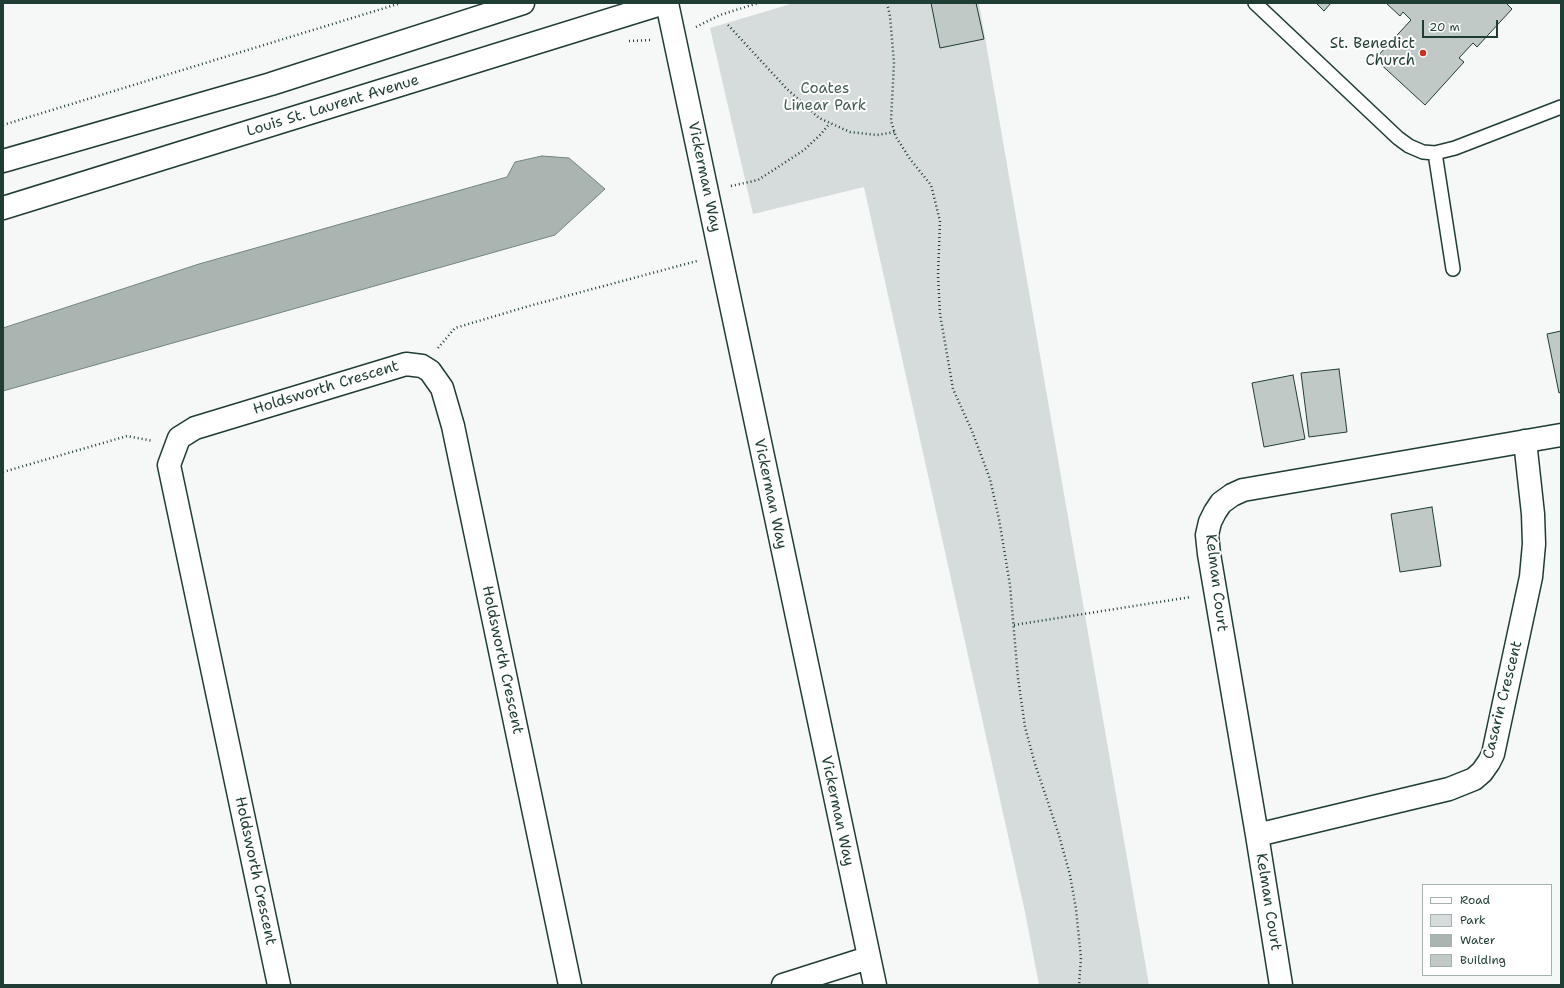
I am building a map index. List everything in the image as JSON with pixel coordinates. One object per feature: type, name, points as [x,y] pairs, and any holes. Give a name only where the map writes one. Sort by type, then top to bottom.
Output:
[{"type":"street","points":[[3,162],[271,84],[522,3]]},
{"type":"street","name":"Louis St. Laurent Avenue","points":[[3,208],[664,3]]},
{"type":"street","name":"Vickerman Way","points":[[667,3],[868,958],[875,985]]},
{"type":"street","name":"Holdsworth Crescent","points":[[279,985],[169,465],[179,438],[195,428],[406,364],[422,366],[430,371],[442,388],[453,426],[570,985]]},
{"type":"street","name":"Kelman Court","points":[[1281,985],[1209,554],[1207,535],[1210,522],[1215,512],[1221,503],[1232,494],[1243,490],[1561,435]]},
{"type":"street","name":"Casarin Crescent","points":[[1257,835],[1449,789],[1474,779],[1490,762],[1531,576],[1534,544],[1533,514],[1525,441]]},
{"type":"street","points":[[783,985],[868,958]]},
{"type":"lane","points":[[1255,3],[1398,138],[1409,146],[1423,152],[1435,153],[1455,148],[1561,107]]},
{"type":"lane","points":[[1435,153],[1453,269]]},
{"type":"path","points":[[3,125],[401,3]]},
{"type":"path","points":[[622,43],[630,41],[674,38],[720,15],[758,3]]},
{"type":"path","points":[[887,3],[890,16],[894,63],[891,121],[895,132],[910,159],[931,185],[940,221],[938,275],[940,314],[954,389],[990,479],[999,520],[1010,585],[1018,678],[1025,727],[1034,764],[1058,832],[1070,875],[1076,909],[1080,958],[1079,985]]},
{"type":"path","points":[[728,25],[786,88],[819,118],[850,132],[877,135],[895,132]]},
{"type":"path","points":[[706,190],[758,180],[804,150],[830,123]]},
{"type":"path","points":[[422,366],[455,328],[529,306],[720,255]]},
{"type":"path","points":[[3,472],[127,436],[177,446]]},
{"type":"path","points":[[1014,625],[1191,597]]},
{"type":"green space","name":"Coates Linear Park","points":[[794,3],[979,3],[1149,985],[1039,985],[1025,912],[864,187],[753,214],[710,28]]},
{"type":"water","points":[[542,156],[569,158],[605,189],[555,235],[3,391],[3,328],[199,264],[507,177],[515,162]]},
{"type":"building","points":[[931,3],[976,3],[984,39],[940,48]]},
{"type":"building","name":"St. Benedict Church","points":[[1316,3],[1331,3],[1324,11]]},
{"type":"building","name":"St. Benedict Church","points":[[1386,3],[1506,3],[1512,9],[1477,47],[1473,43],[1459,58],[1464,62],[1425,105],[1375,59],[1411,20],[1403,12],[1400,16]]},
{"type":"building","points":[[1561,331],[1561,392],[1559,393],[1547,334]]},
{"type":"building","points":[[1339,369],[1347,432],[1309,437],[1301,373]]},
{"type":"building","points":[[1293,375],[1305,439],[1264,447],[1252,383]]},
{"type":"building","points":[[1432,507],[1441,566],[1400,572],[1391,514]]},
{"type":"place","name":"St. Benedict Church","points":[[1423,53]]}]
